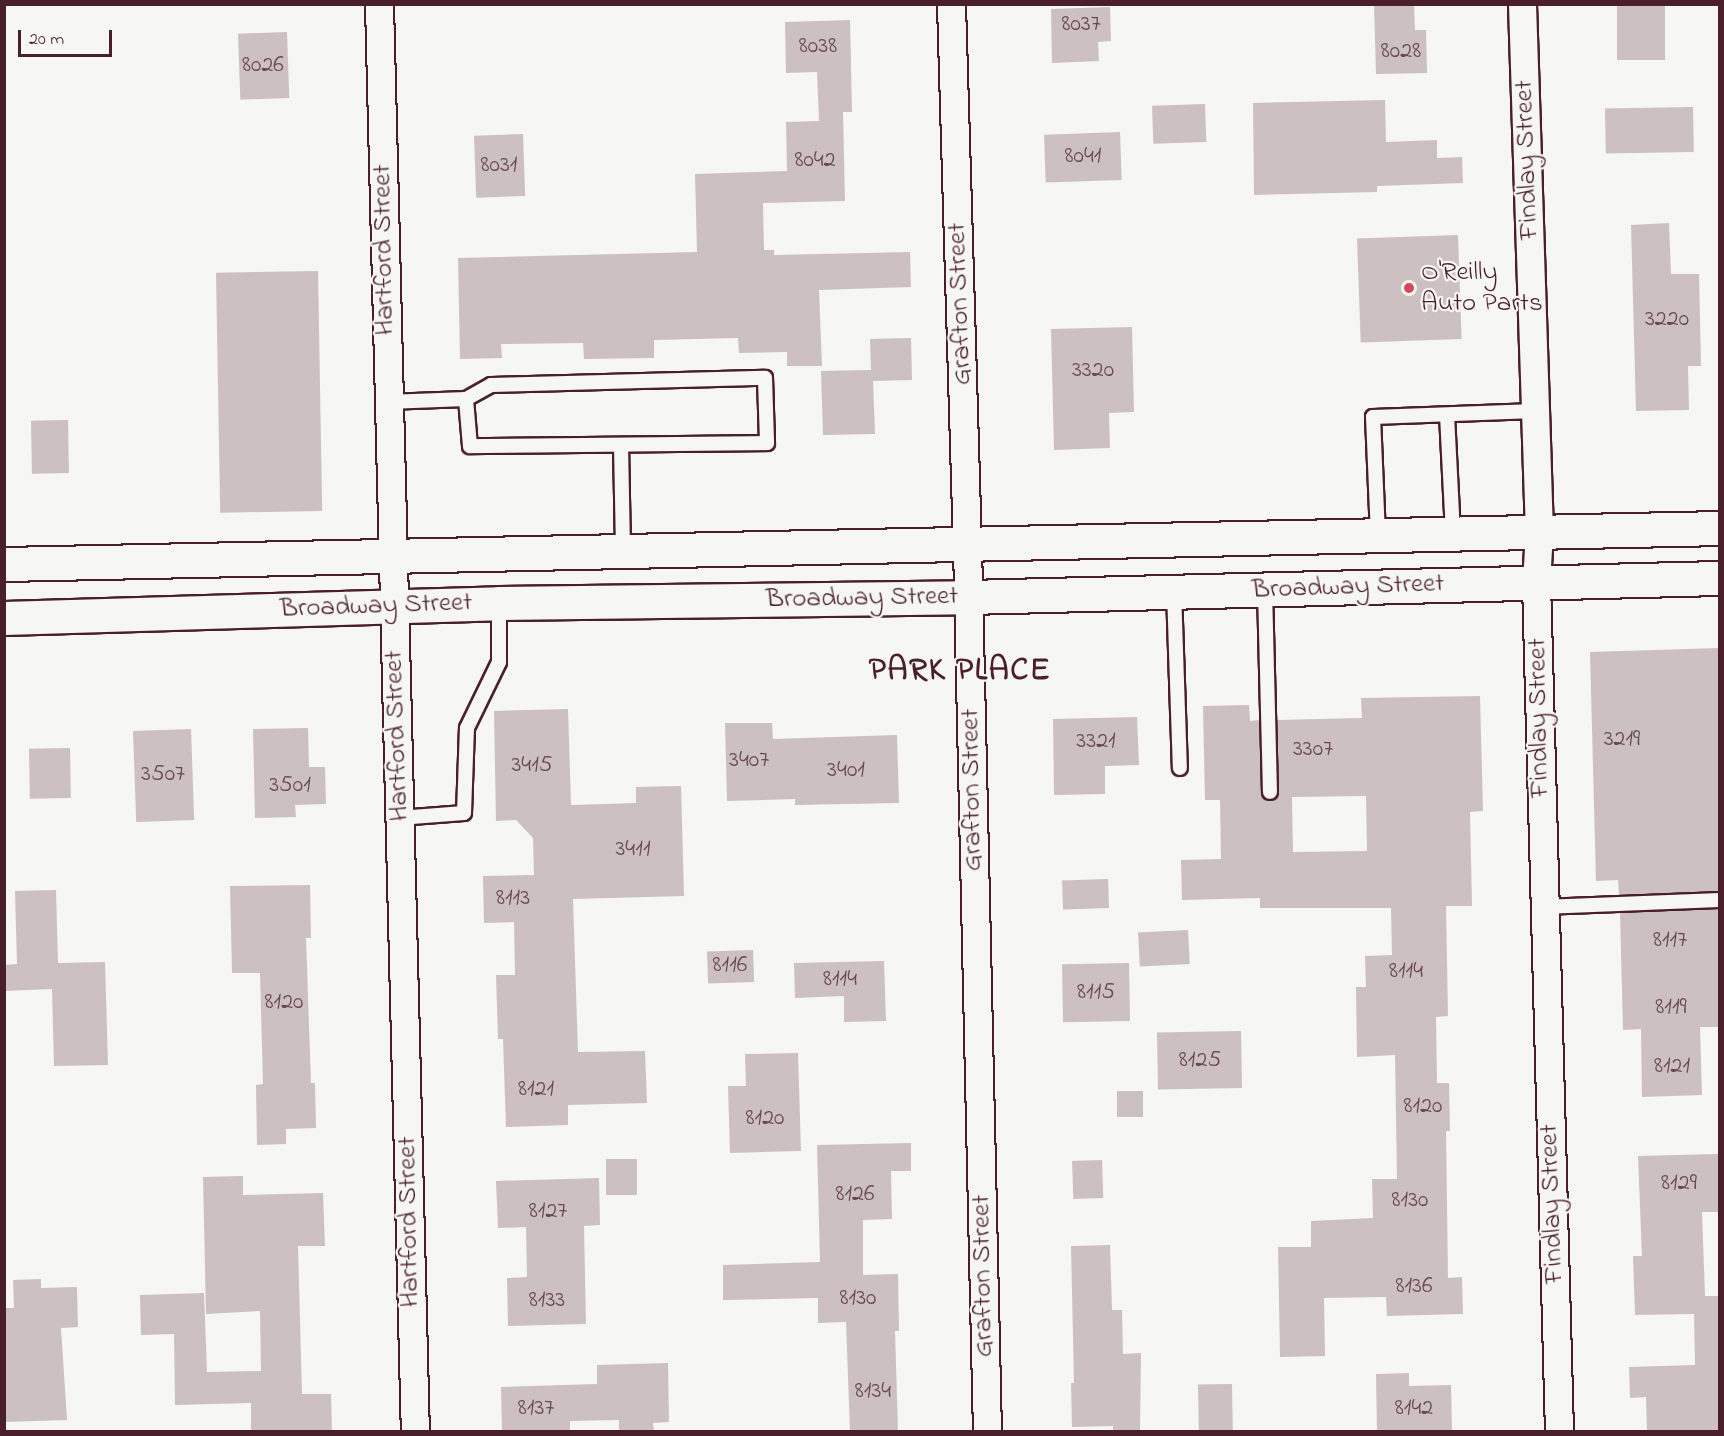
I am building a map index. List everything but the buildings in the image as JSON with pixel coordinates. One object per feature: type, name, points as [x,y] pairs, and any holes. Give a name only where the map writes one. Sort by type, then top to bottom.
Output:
[{"type":"main road","name":"Broadway Street","points":[[4,564],[623,549],[967,545],[1719,528]]},
{"type":"main road","name":"Broadway Street","points":[[4,618],[393,605],[968,597],[1719,578]]},
{"type":"street","name":"Hartford Street","points":[[379,4],[387,402],[415,1431]]},
{"type":"street","name":"Grafton Street","points":[[951,4],[967,545],[987,1431]]},
{"type":"street","name":"Findlay Street","points":[[1522,4],[1539,532],[1536,582],[1543,908],[1559,1431]]},
{"type":"lane","points":[[387,402],[466,399],[491,385],[765,378],[767,443],[470,446],[466,399]]},
{"type":"lane","points":[[1378,536],[1374,417],[1535,411]]},
{"type":"lane","points":[[1447,414],[1453,534]]},
{"type":"lane","points":[[621,445],[623,549]]},
{"type":"lane","points":[[1265,589],[1270,792]]},
{"type":"lane","points":[[1174,591],[1180,768]]},
{"type":"lane","points":[[399,818],[464,813],[467,729],[499,662],[499,603]]},
{"type":"lane","points":[[1543,908],[1719,900]]},
{"type":"place","name":"O'Reilly Auto Parts","points":[[1409,288]]},
{"type":"district","name":"PARK PLACE","points":[[960,672]]}]
